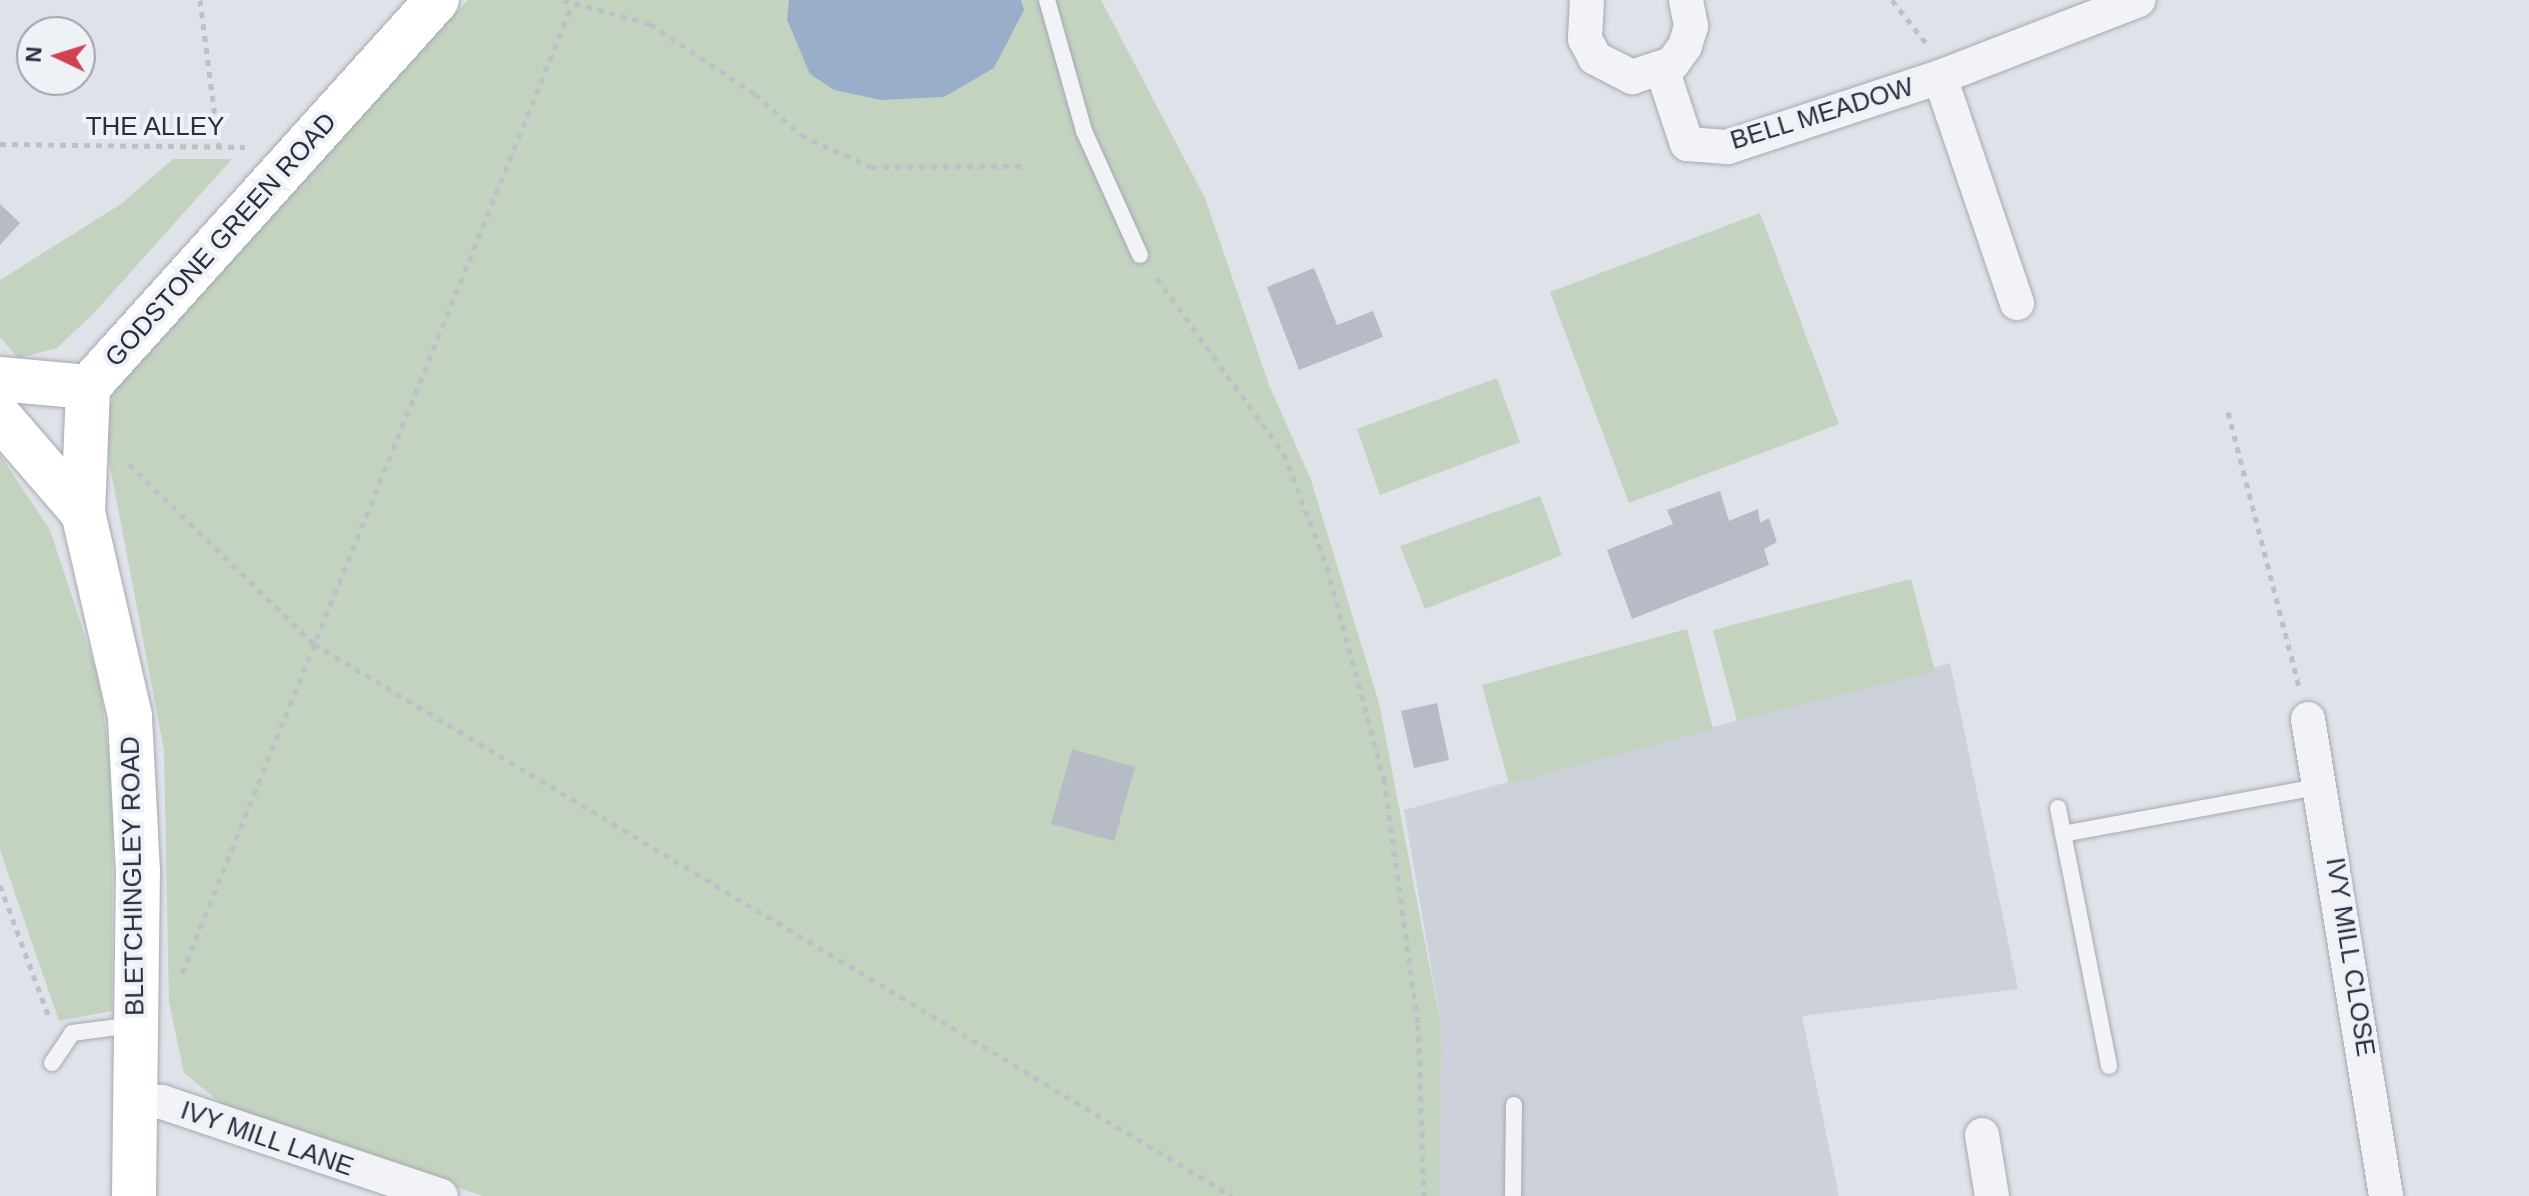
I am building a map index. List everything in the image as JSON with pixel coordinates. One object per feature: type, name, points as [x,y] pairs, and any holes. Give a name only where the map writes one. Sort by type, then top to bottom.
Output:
[{"type":"main road","name":"GODSTONE GREEN ROAD","points":[[87,405],[310,142],[437,0]]},
{"type":"main road","points":[[0,379],[87,405],[83,513]]},
{"type":"main road","points":[[0,417],[83,513]]},
{"type":"main road","name":"BLETCHINGLEY ROAD","points":[[83,513],[130,716],[138,871],[135,1025],[138,1102],[134,1196]]},
{"type":"street","points":[[1587,0],[1585,39],[1595,58],[1632,77],[1662,69],[1685,46],[1691,26],[1686,0]]},
{"type":"street","name":"BELL MEADOW","points":[[1662,69],[1687,144],[1728,147],[1940,77],[2136,0]]},
{"type":"street","name":"BELL MEADOW","points":[[1940,77],[2017,303]]},
{"type":"street","name":"IVY MILL CLOSE","points":[[2308,719],[2386,1196]]},
{"type":"street","name":"IVY MILL LANE","points":[[138,1102],[162,1102],[344,1175],[441,1196]]},
{"type":"street","points":[[1982,1135],[1992,1196]]},
{"type":"lane","points":[[1047,0],[1084,131],[1140,255]]},
{"type":"lane","points":[[2063,834],[2321,786]]},
{"type":"lane","points":[[2058,808],[2109,1066]]},
{"type":"lane","points":[[56,1055],[72,1033],[135,1025]]},
{"type":"lane","points":[[1513,1196],[1514,1105]]},
{"type":"path","points":[[200,0],[219,149]]},
{"type":"path","points":[[563,0],[572,5],[650,24],[755,94],[801,135],[871,167],[1023,166]]},
{"type":"path","points":[[1892,0],[1933,51],[1940,77]]},
{"type":"path","points":[[179,980],[572,5]]},
{"type":"path","name":"THE ALLEY","points":[[0,144],[219,149],[310,142]]},
{"type":"path","points":[[1140,255],[1284,454],[1327,567],[1384,779],[1418,1024],[1424,1196]]},
{"type":"path","points":[[87,405],[314,644],[1232,1196]]},
{"type":"path","points":[[2228,412],[2308,719]]},
{"type":"path","points":[[0,885],[56,1055]]},
{"type":"shaded area","points":[[1950,663],[2018,989],[1802,1016],[1839,1196],[1440,1196],[1441,1026],[1404,810]]},
{"type":"green space","points":[[468,0],[1101,0],[1205,198],[1269,385],[1311,480],[1379,703],[1441,1026],[1440,1196],[483,1196],[227,1108],[184,1073],[169,1002],[164,750],[102,424],[122,374]]},
{"type":"green space","points":[[173,159],[232,159],[95,312],[57,348],[18,358],[0,337],[0,280],[121,204]]},
{"type":"green space","points":[[1760,213],[1839,424],[1629,503],[1550,292]]},
{"type":"green space","points":[[1497,378],[1520,442],[1380,495],[1357,429]]},
{"type":"green space","points":[[0,455],[50,530],[99,679],[113,784],[112,1011],[59,1021],[0,850]]},
{"type":"green space","points":[[1540,496],[1562,555],[1425,609],[1400,546]]},
{"type":"green space","points":[[1911,579],[1935,671],[1737,721],[1713,630]]},
{"type":"green space","points":[[1687,629],[1713,729],[1509,784],[1482,685]]},
{"type":"water","points":[[789,0],[1021,0],[1024,10],[994,68],[944,97],[881,100],[834,90],[810,74],[787,20]]},
{"type":"building","points":[[0,204],[20,223],[0,245]]},
{"type":"building","points":[[1314,268],[1337,325],[1373,311],[1383,337],[1299,370],[1267,287]]},
{"type":"building","points":[[1720,491],[1729,521],[1758,509],[1760,523],[1769,518],[1777,542],[1764,549],[1769,565],[1632,619],[1607,550],[1673,524],[1667,510]]},
{"type":"building","points":[[1437,703],[1449,760],[1414,768],[1401,711]]},
{"type":"building","points":[[1072,749],[1135,767],[1114,841],[1051,824]]}]
